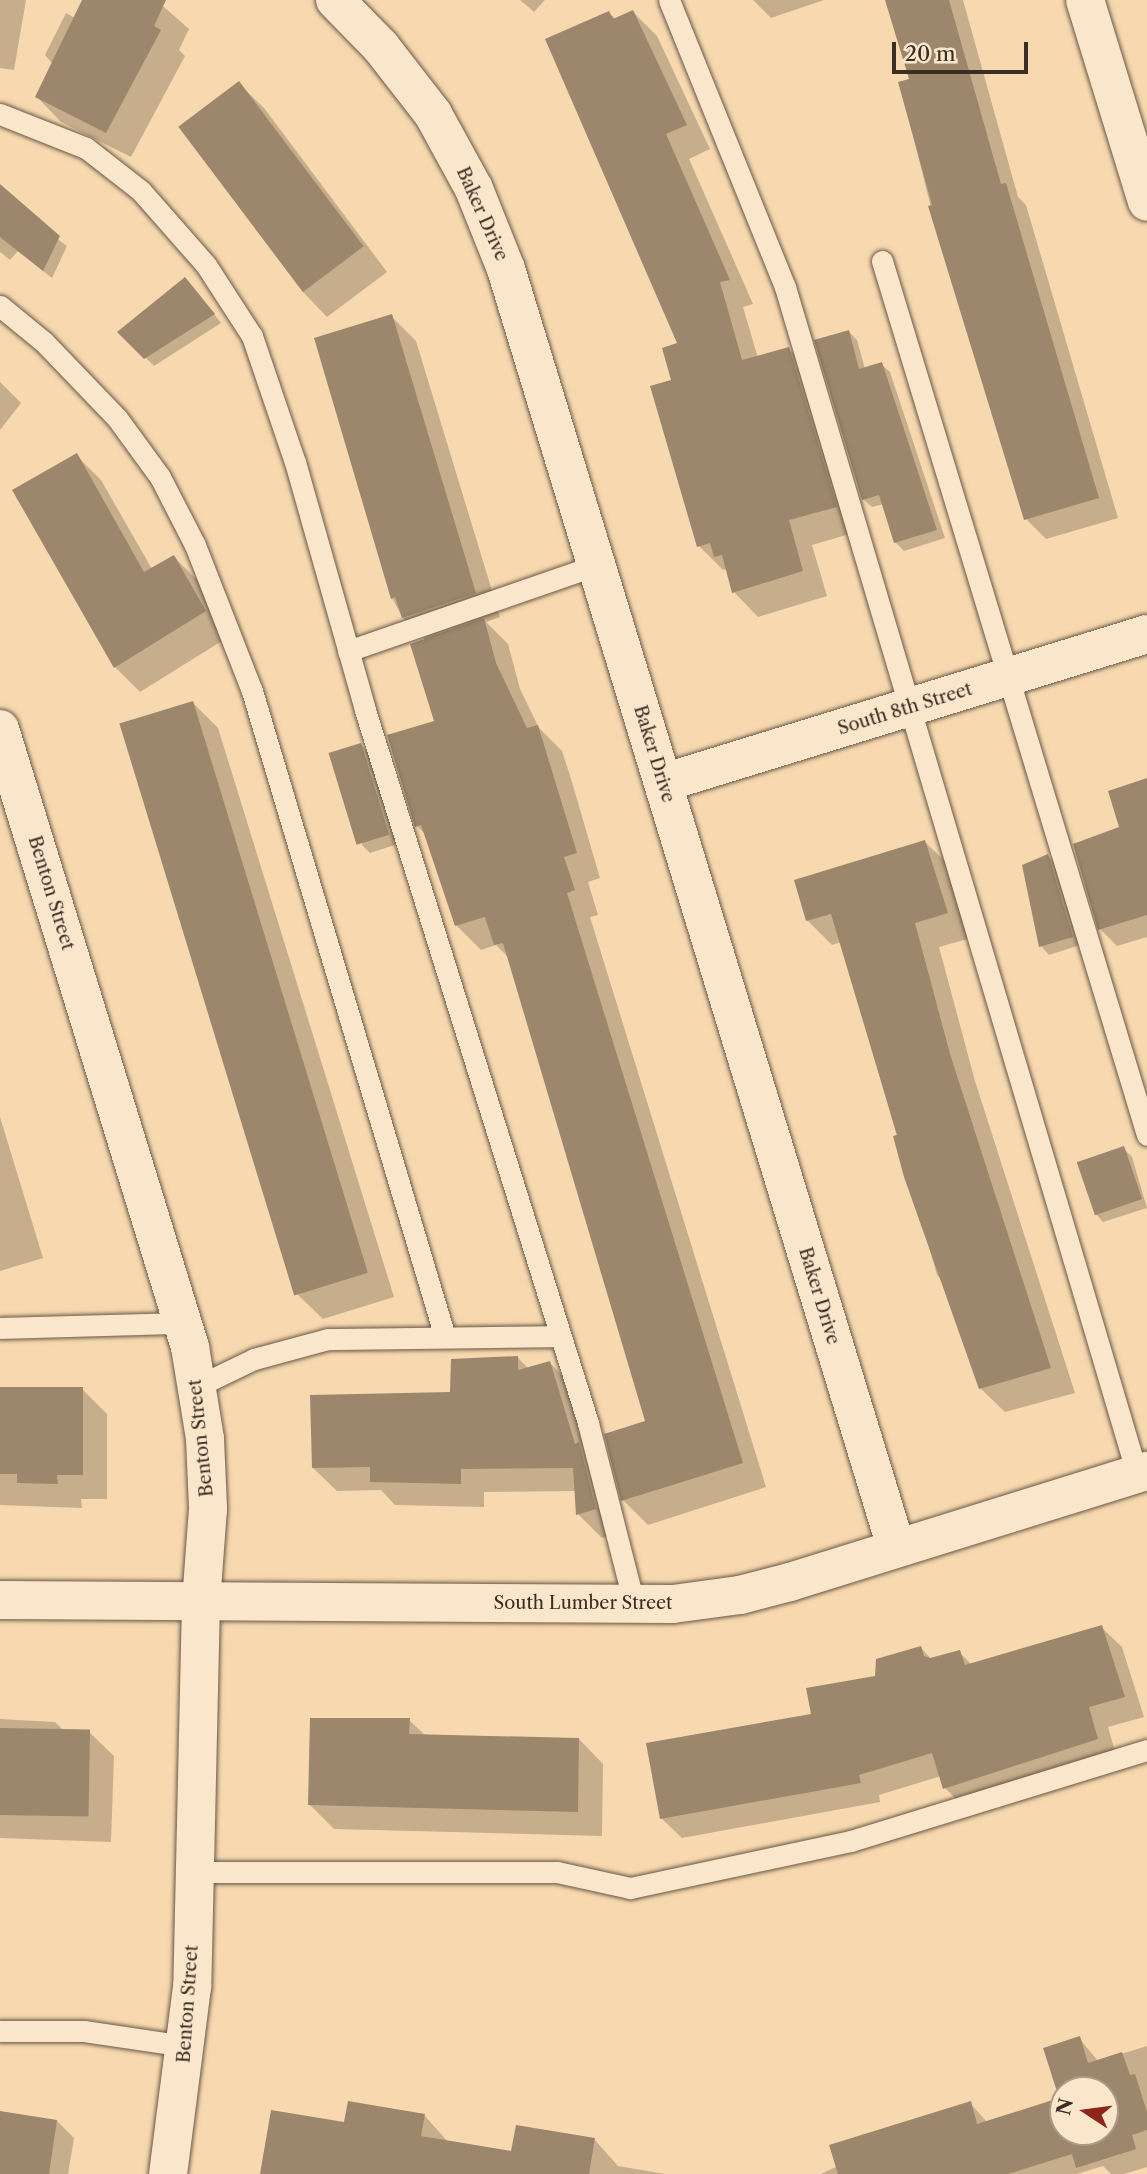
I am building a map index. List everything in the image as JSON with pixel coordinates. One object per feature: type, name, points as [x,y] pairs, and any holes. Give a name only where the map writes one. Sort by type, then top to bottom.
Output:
[{"type":"street","name":"Baker Drive","points":[[335,0],[381,47],[433,114],[474,189],[506,269],[896,1547]]},
{"type":"street","points":[[1085,0],[1147,202]]},
{"type":"street","name":"South 8th Street","points":[[663,783],[1147,634]]},
{"type":"street","name":"Benton Street","points":[[0,729],[183,1322],[196,1387],[208,1509],[201,1602],[195,1872],[186,2046],[168,2174]]},
{"type":"street","name":"South Lumber Street","points":[[0,1601],[634,1604],[740,1595],[1142,1473]]},
{"type":"lane","points":[[669,0],[785,287],[850,516],[911,707],[1142,1473]]},
{"type":"lane","points":[[0,114],[86,148],[141,191],[206,265],[252,336],[295,462],[348,651],[587,1423],[634,1604]]},
{"type":"lane","points":[[882,261],[1147,1135]]},
{"type":"lane","points":[[0,306],[44,342],[117,418],[160,477],[195,545],[251,691],[444,1337]]},
{"type":"lane","points":[[348,651],[596,565]]},
{"type":"lane","points":[[0,1328],[183,1322]]},
{"type":"lane","points":[[196,1387],[254,1359],[328,1339],[560,1336]]},
{"type":"lane","points":[[195,1872],[557,1872],[630,1888],[851,1841],[1147,1750]]},
{"type":"lane","points":[[0,2031],[84,2031],[186,2046]]},
{"type":"building","points":[[82,0],[166,0],[154,26],[161,30],[106,133],[35,97]]},
{"type":"building","points":[[885,0],[949,0],[1001,184],[1006,183],[1099,498],[1024,520],[928,206],[932,205],[898,82],[909,79]]},
{"type":"building","points":[[633,10],[687,125],[666,134],[730,280],[720,282],[742,360],[789,347],[837,507],[789,520],[803,571],[732,593],[722,555],[714,557],[710,543],[697,547],[650,386],[671,380],[662,348],[677,343],[545,39],[609,11],[613,19]]},
{"type":"building","points":[[239,81],[364,246],[303,292],[178,127]]},
{"type":"building","points":[[0,184],[60,236],[43,271],[0,237]]},
{"type":"building","points":[[185,277],[215,314],[144,359],[117,332]]},
{"type":"building","points":[[392,314],[476,593],[402,618],[395,597],[391,599],[314,338]]},
{"type":"building","points":[[849,330],[859,369],[882,362],[937,530],[894,543],[879,495],[862,500],[814,340]]},
{"type":"building","points":[[77,453],[144,572],[174,555],[206,611],[114,668],[12,490]]},
{"type":"building","points":[[484,618],[496,663],[527,728],[538,725],[577,853],[564,857],[575,890],[567,893],[743,1463],[621,1501],[604,1434],[645,1421],[503,943],[494,945],[485,917],[455,926],[421,825],[415,827],[387,735],[434,721],[410,644]]},
{"type":"building","points":[[193,701],[368,1273],[294,1295],[119,724]]},
{"type":"building","points":[[361,743],[389,835],[357,845],[328,753]]},
{"type":"building","points":[[1147,778],[1147,915],[1098,930],[1073,844],[1119,827],[1108,791]]},
{"type":"building","points":[[925,840],[948,913],[915,923],[950,1054],[1051,1368],[979,1389],[904,1177],[893,1136],[897,1135],[831,914],[806,921],[794,880]]},
{"type":"building","points":[[1048,854],[1073,937],[1039,947],[1022,865]]},
{"type":"building","points":[[1124,1146],[1142,1199],[1095,1215],[1077,1162]]},
{"type":"building","points":[[518,1356],[518,1370],[550,1361],[575,1444],[579,1442],[596,1509],[576,1515],[573,1468],[461,1469],[461,1484],[370,1482],[370,1467],[312,1468],[310,1395],[450,1392],[451,1359]]},
{"type":"building","points":[[0,1387],[83,1387],[83,1475],[57,1475],[58,1484],[17,1483],[17,1474],[0,1474]]},
{"type":"building","points":[[1102,1625],[1125,1697],[1089,1707],[1098,1739],[943,1789],[932,1753],[859,1775],[861,1783],[660,1819],[646,1743],[811,1714],[806,1688],[875,1676],[876,1659],[921,1646],[924,1656],[930,1658],[960,1650],[965,1665]]},
{"type":"building","points":[[310,1718],[410,1718],[409,1734],[579,1738],[578,1812],[308,1805]]},
{"type":"building","points":[[0,1728],[90,1730],[88,1817],[0,1815]]},
{"type":"building","points":[[1080,2036],[1088,2063],[1122,2052],[1130,2075],[1135,2074],[1147,2112],[1147,2130],[1132,2135],[1136,2149],[1076,2168],[1072,2154],[1008,2174],[838,2174],[829,2145],[971,2101],[977,2124],[1049,2101],[1049,2146],[1119,2146],[1119,2076],[1052,2076],[1043,2048]]},
{"type":"building","points":[[348,2101],[425,2114],[421,2136],[511,2151],[516,2125],[595,2138],[589,2174],[260,2174],[271,2110],[344,2122]]},
{"type":"building","points":[[0,2111],[57,2120],[49,2174],[0,2174]]}]
